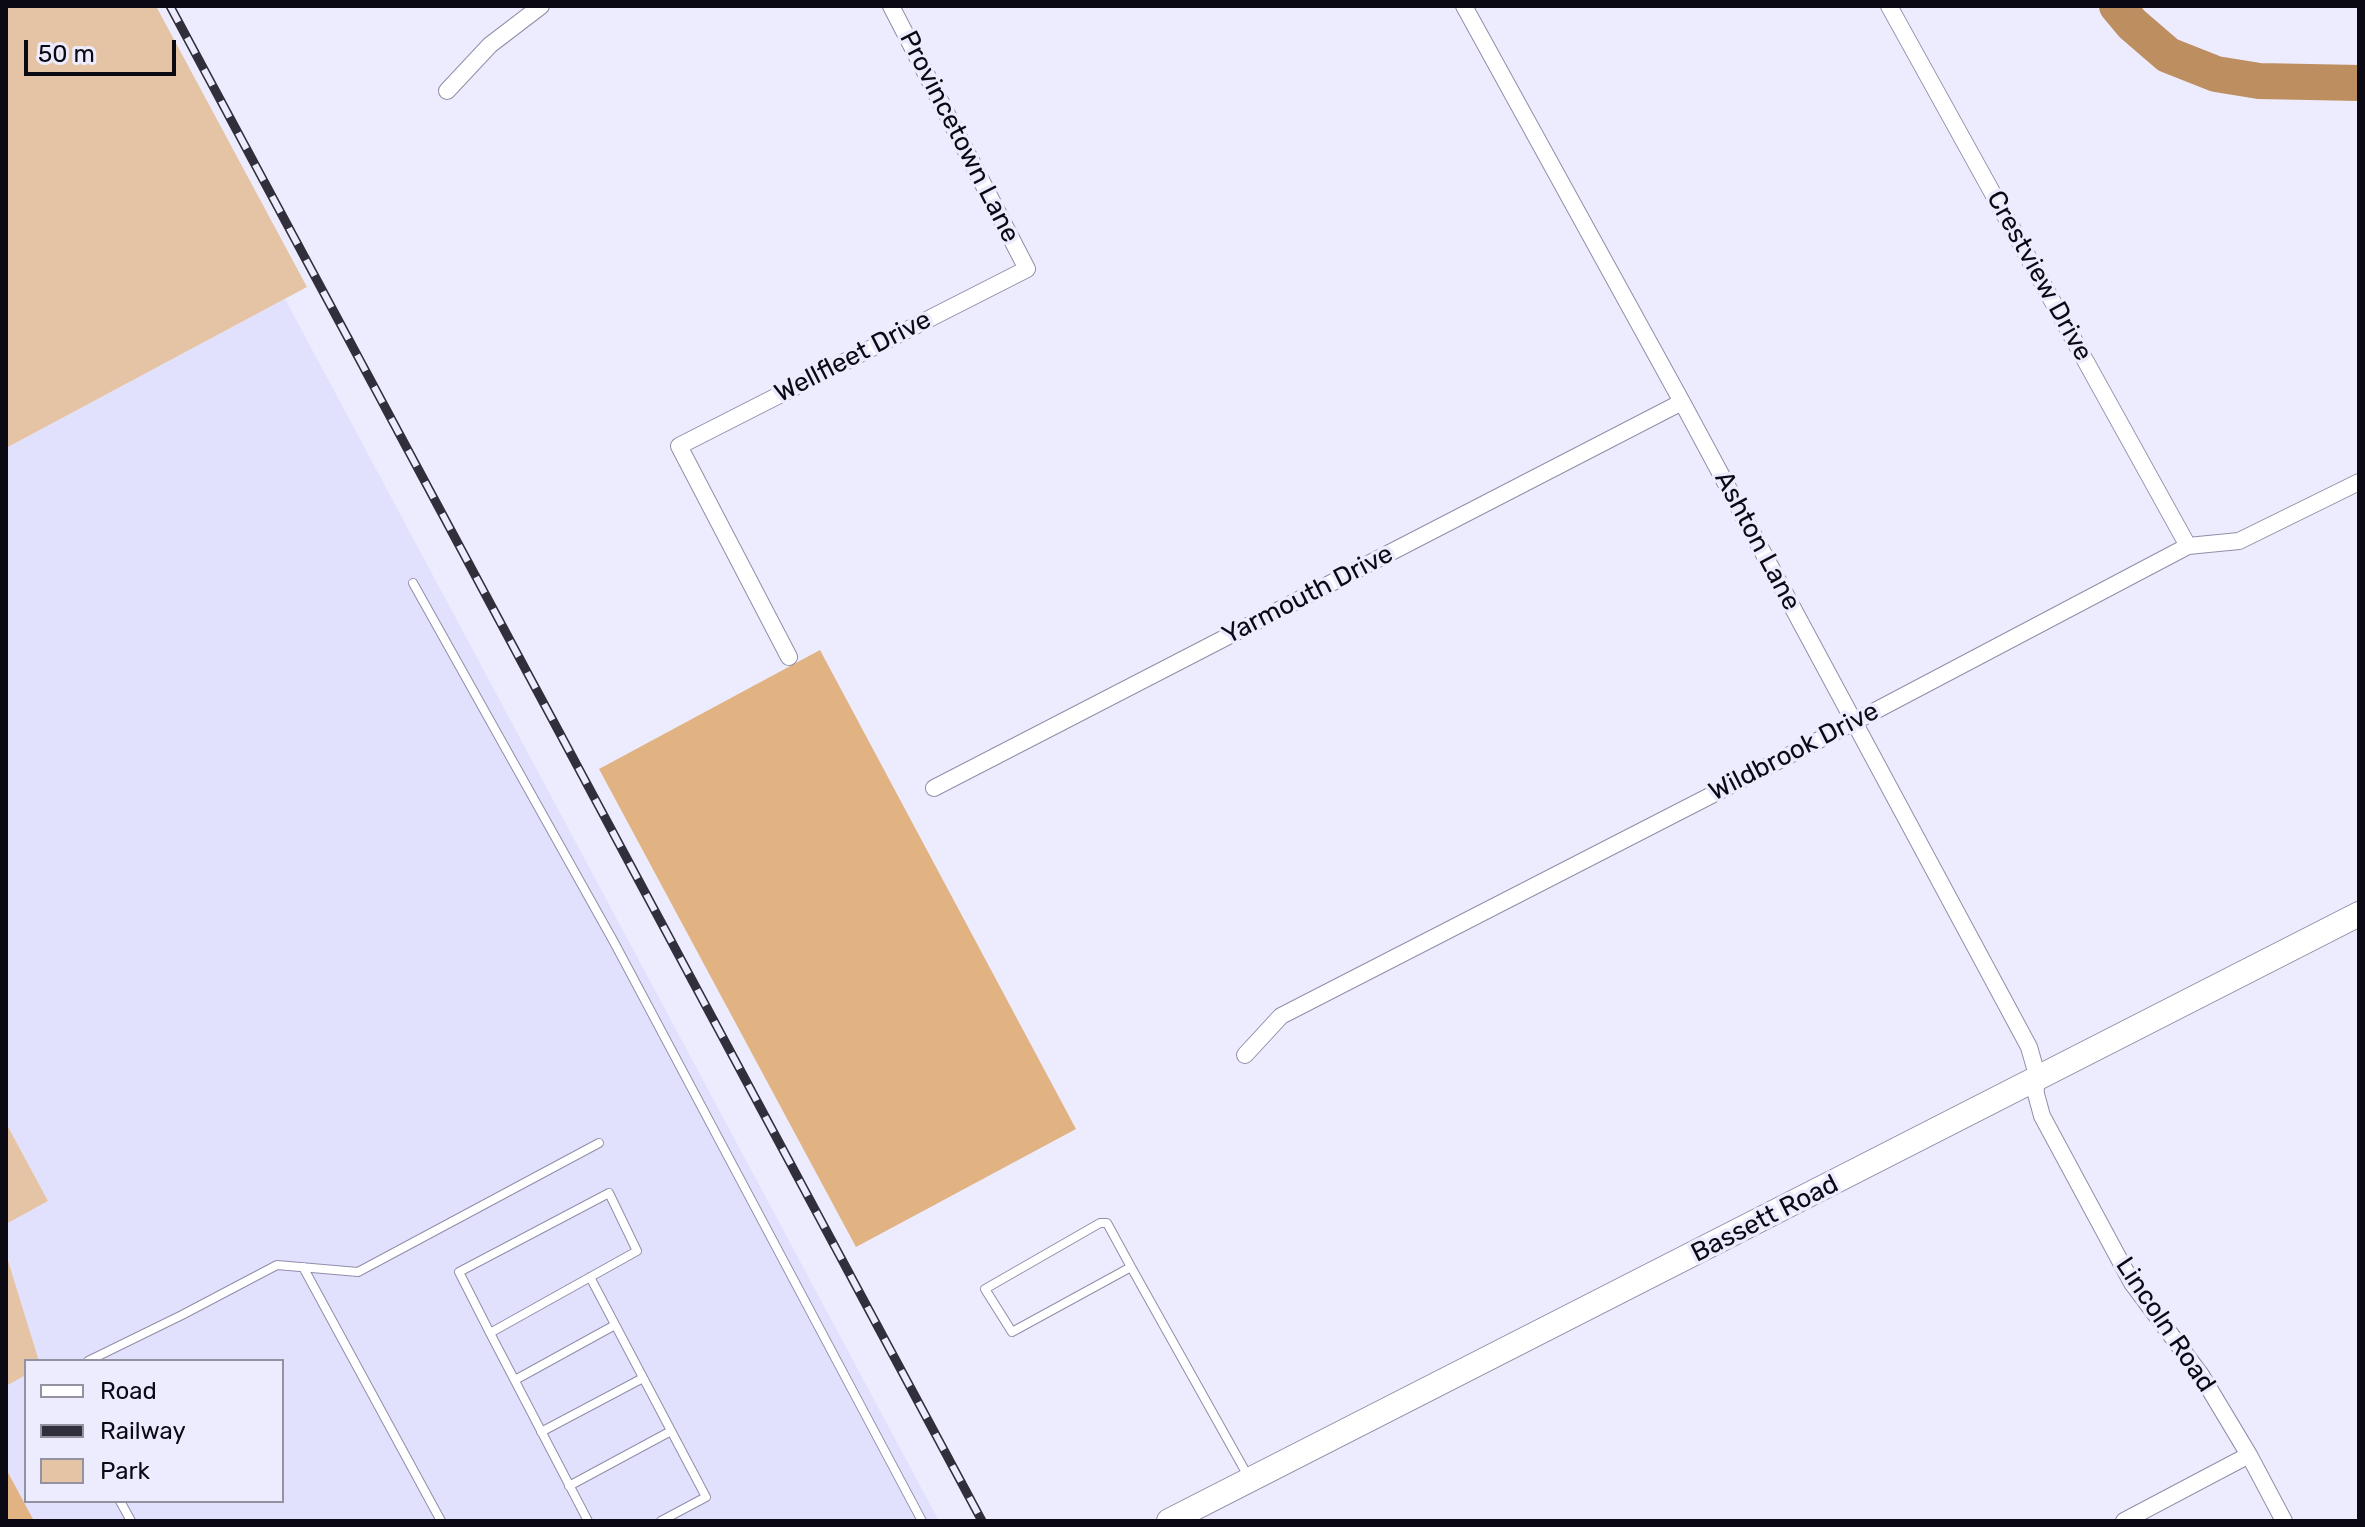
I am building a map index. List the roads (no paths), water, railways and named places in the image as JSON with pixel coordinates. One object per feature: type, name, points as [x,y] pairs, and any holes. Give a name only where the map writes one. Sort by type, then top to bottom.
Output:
[{"type":"main road","name":"Bassett Road","points":[[1169,1521],[2359,914]]},
{"type":"street","points":[[447,91],[490,45],[541,6]]},
{"type":"street","name":"Provincetown Lane","points":[[891,6],[1027,269]]},
{"type":"street","name":"Ashton Lane","points":[[1464,6],[1682,402],[2029,1047],[2035,1081]]},
{"type":"street","name":"Crestview Drive","points":[[1889,6],[2188,546]]},
{"type":"street","name":"Wellfleet Drive","points":[[789,657],[679,446],[1027,269]]},
{"type":"street","name":"Yarmouth Drive","points":[[934,788],[1682,402]]},
{"type":"street","name":"Wildbrook Drive","points":[[1245,1055],[1281,1016],[1854,722],[2188,546],[2239,541],[2359,482]]},
{"type":"street","name":"Lincoln Road","points":[[2035,1081],[2042,1116],[2132,1283],[2201,1375],[2284,1521]]},
{"type":"street","points":[[2124,1521],[2249,1455]]},
{"type":"lane","points":[[413,583],[615,944],[922,1521]]},
{"type":"lane","points":[[92,1359],[277,1265],[358,1272],[599,1143]]},
{"type":"lane","points":[[490,1333],[637,1251],[609,1193],[459,1272],[490,1333],[515,1380],[541,1432],[588,1521]]},
{"type":"lane","points":[[1131,1267],[1012,1332],[985,1289],[1104,1222],[1131,1267],[1250,1480]]},
{"type":"lane","points":[[303,1267],[441,1521]]},
{"type":"lane","points":[[590,1277],[706,1497],[661,1521]]},
{"type":"lane","points":[[515,1380],[615,1325]]},
{"type":"lane","points":[[541,1432],[643,1378]]},
{"type":"lane","points":[[569,1486],[671,1431]]},
{"type":"lane","points":[[121,1503],[131,1521]]},
{"type":"waterway","points":[[2117,6],[2132,24],[2168,55],[2216,74],[2259,81],[2359,83]]},
{"type":"railway","points":[[170,6],[982,1521]]}]
